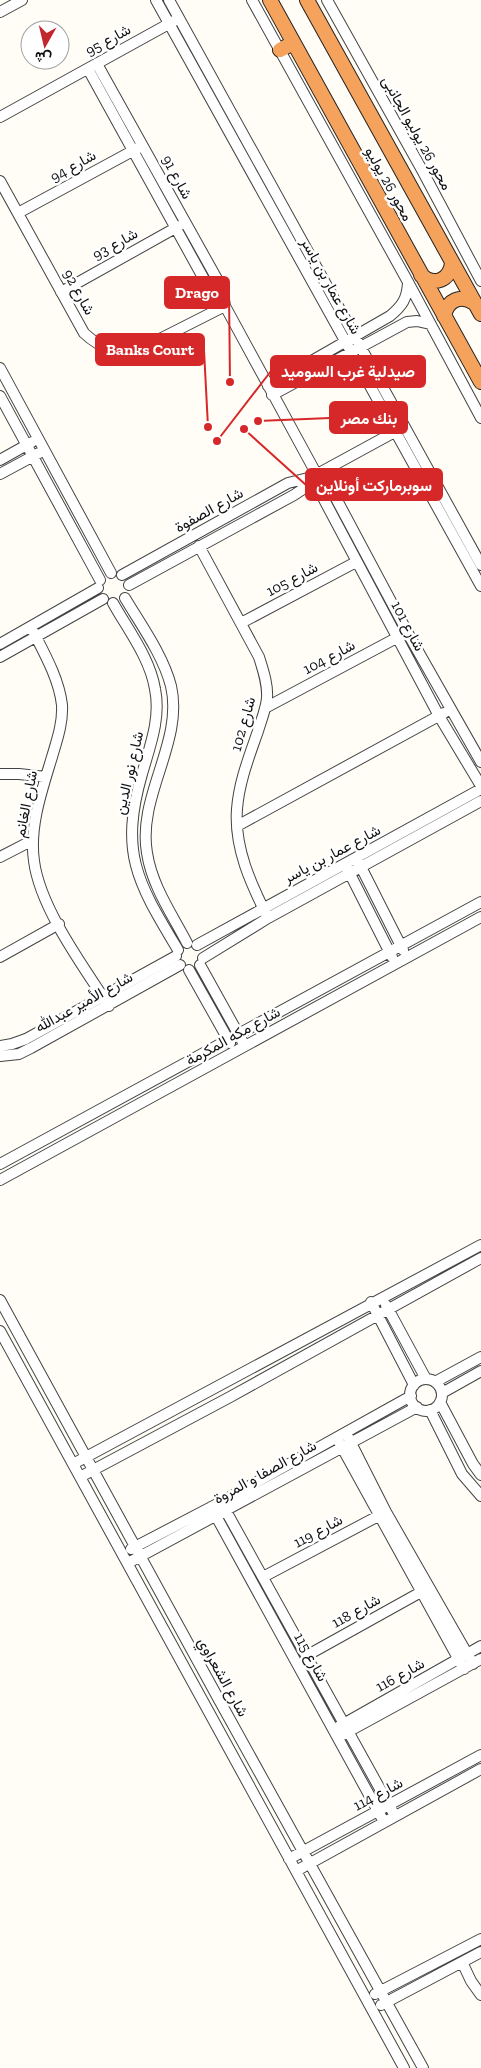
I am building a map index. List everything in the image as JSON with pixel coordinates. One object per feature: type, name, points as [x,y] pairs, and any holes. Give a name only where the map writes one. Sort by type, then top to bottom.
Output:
[{"type":"highway","name":"محور 26 يوليو","points":[[270,0],[481,382]]},
{"type":"highway","name":"محور 26 يوليو","points":[[307,0],[478,308]]},
{"type":"highway","points":[[280,50],[293,42]]},
{"type":"highway","points":[[421,275],[430,281],[441,280],[449,273],[452,263]]},
{"type":"highway","points":[[444,316],[448,305],[452,301],[464,298],[478,308]]},
{"type":"street","points":[[0,12],[22,0]]},
{"type":"street","name":"شارع عمار بن ياسر","points":[[156,0],[174,21],[261,165],[293,237],[350,353],[395,432],[481,565]]},
{"type":"street","name":"شارع عمار بن ياسر","points":[[169,0],[174,21],[251,171],[355,336],[405,426],[481,586]]},
{"type":"street","points":[[252,0],[481,418]]},
{"type":"street","name":"محور 26 يوليو الجانبى","points":[[327,0],[481,280]]},
{"type":"street","name":"شارع 95","points":[[0,117],[174,21]]},
{"type":"street","name":"شارع 91","points":[[98,64],[222,288],[225,306],[317,475]]},
{"type":"street","name":"شارع 91","points":[[88,69],[174,229],[212,294],[225,306]]},
{"type":"street","name":"شارع 94","points":[[18,214],[143,145]]},
{"type":"street","points":[[251,171],[261,165]]},
{"type":"street","name":"شارع 92","points":[[0,181],[84,333],[100,345],[117,352],[142,348],[225,306]]},
{"type":"street","name":"شارع 93","points":[[61,292],[185,223]]},
{"type":"street","points":[[270,390],[344,342],[390,316],[400,308],[407,297],[408,282]]},
{"type":"street","points":[[270,390],[350,353],[407,322],[418,321],[430,324]]},
{"type":"street","points":[[0,368],[43,450],[93,536],[111,573]]},
{"type":"street","points":[[0,396],[99,584],[103,599]]},
{"type":"street","name":"شارع الصفوة","points":[[129,585],[294,495],[317,475],[405,426]]},
{"type":"street","points":[[0,460],[37,439]]},
{"type":"street","points":[[0,474],[43,450]]},
{"type":"street","name":"شارع الصفوة","points":[[122,576],[288,482],[317,475]]},
{"type":"street","name":"شارع 101","points":[[317,475],[356,562],[439,716],[481,787]]},
{"type":"street","name":"شارع 101","points":[[317,475],[481,762]]},
{"type":"street","name":"شارع 102","points":[[199,546],[241,623],[264,672],[267,698],[242,779],[236,826],[243,862],[268,918]]},
{"type":"street","name":"شارع 105","points":[[241,623],[356,562]]},
{"type":"street","points":[[0,644],[31,627],[99,584],[105,575],[111,573],[122,576],[129,585],[125,598],[113,603],[103,599]]},
{"type":"street","name":"شارع نور الدين","points":[[125,598],[160,660],[171,686],[173,713],[146,826],[147,852],[153,878],[192,944],[202,950],[202,962]]},
{"type":"street","points":[[0,657],[103,599]]},
{"type":"street","name":"شارع نور الدين","points":[[113,603],[148,665],[155,688],[157,712],[136,797],[132,826],[133,854],[140,882],[181,960],[228,1038],[234,1052]]},
{"type":"street","name":"شارع الغانم","points":[[31,627],[56,682],[62,707],[59,733],[46,777],[33,840],[34,862],[39,883],[59,924],[106,1001]]},
{"type":"street","name":"شارع 104","points":[[265,708],[407,632]]},
{"type":"street","points":[[236,826],[450,710]]},
{"type":"street","points":[[148,753],[163,758]]},
{"type":"street","points":[[0,774],[46,777]]},
{"type":"street","name":"شارع عمار بن ياسر","points":[[481,787],[345,865],[192,944],[181,960],[202,962],[268,918],[481,802]]},
{"type":"street","points":[[0,857],[33,840]]},
{"type":"street","points":[[356,858],[407,958]]},
{"type":"street","points":[[345,865],[396,964]]},
{"type":"street","points":[[474,906],[479,919]]},
{"type":"street","name":"شارع مكه المكرمة","points":[[0,1164],[228,1038],[474,906]]},
{"type":"street","points":[[453,917],[460,929]]},
{"type":"street","name":"شارع مكه المكرمة","points":[[0,1180],[479,919]]},
{"type":"street","points":[[0,957],[59,924]]},
{"type":"street","name":"شارع الأمير عبدالله","points":[[3,1051],[19,1054],[31,1048],[106,1001],[181,960]]},
{"type":"street","points":[[202,962],[245,1046]]},
{"type":"street","points":[[151,1081],[160,1094]]},
{"type":"street","points":[[72,1464],[371,1302],[481,1245]]},
{"type":"street","points":[[80,1478],[481,1258]]},
{"type":"street","points":[[381,1297],[441,1397],[473,1464],[481,1475]]},
{"type":"street","name":"شارع الشعراوي","points":[[0,1300],[423,2068]]},
{"type":"street","points":[[371,1302],[414,1385],[411,1396],[417,1407],[430,1410]]},
{"type":"street","name":"شارع الشعراوي","points":[[0,1331],[289,1859],[368,1998],[404,2068]]},
{"type":"street","points":[[414,1385],[431,1380],[481,1357]]},
{"type":"street","points":[[430,1410],[441,1397],[481,1372]]},
{"type":"street","points":[[222,1383],[230,1397]]},
{"type":"street","name":"شارع الصفا و المروة","points":[[224,1506],[341,1434],[411,1396]]},
{"type":"street","name":"شارع الصفا و المروة","points":[[122,1553],[214,1511],[417,1407]]},
{"type":"street","points":[[430,1410],[462,1474],[481,1496]]},
{"type":"street","points":[[341,1434],[383,1514],[463,1657]]},
{"type":"street","name":"شارع 115","points":[[224,1506],[306,1656],[384,1822]]},
{"type":"street","name":"شارع الصفا و المروة","points":[[128,1563],[214,1511]]},
{"type":"street","name":"شارع 115","points":[[214,1511],[340,1730],[394,1816]]},
{"type":"street","points":[[383,1514],[421,1592],[463,1657],[472,1664]]},
{"type":"street","name":"شارع 119","points":[[263,1577],[383,1514]]},
{"type":"street","name":"شارع 118","points":[[306,1656],[421,1592]]},
{"type":"street","name":"شارع 116","points":[[340,1730],[481,1646]]},
{"type":"street","name":"شارع 116","points":[[340,1730],[472,1664]]},
{"type":"street","name":"شارع 114","points":[[289,1859],[481,1756]]},
{"type":"street","name":"شارع 114","points":[[296,1871],[481,1769]]},
{"type":"street","points":[[368,1998],[481,1939]]},
{"type":"street","points":[[373,2008],[387,2003],[481,1952]]},
{"type":"street","points":[[462,1962],[471,1982],[481,1995]]},
{"type":"place","name":"Drago","points":[[230,382]]},
{"type":"place","name":"بنك مصر","points":[[258,421]]},
{"type":"place","name":"Banks Court","points":[[208,427]]},
{"type":"place","name":"سوبرماركت أونلاين","points":[[244,429]]},
{"type":"place","name":"صيدلية غرب السوميد","points":[[217,441]]}]
